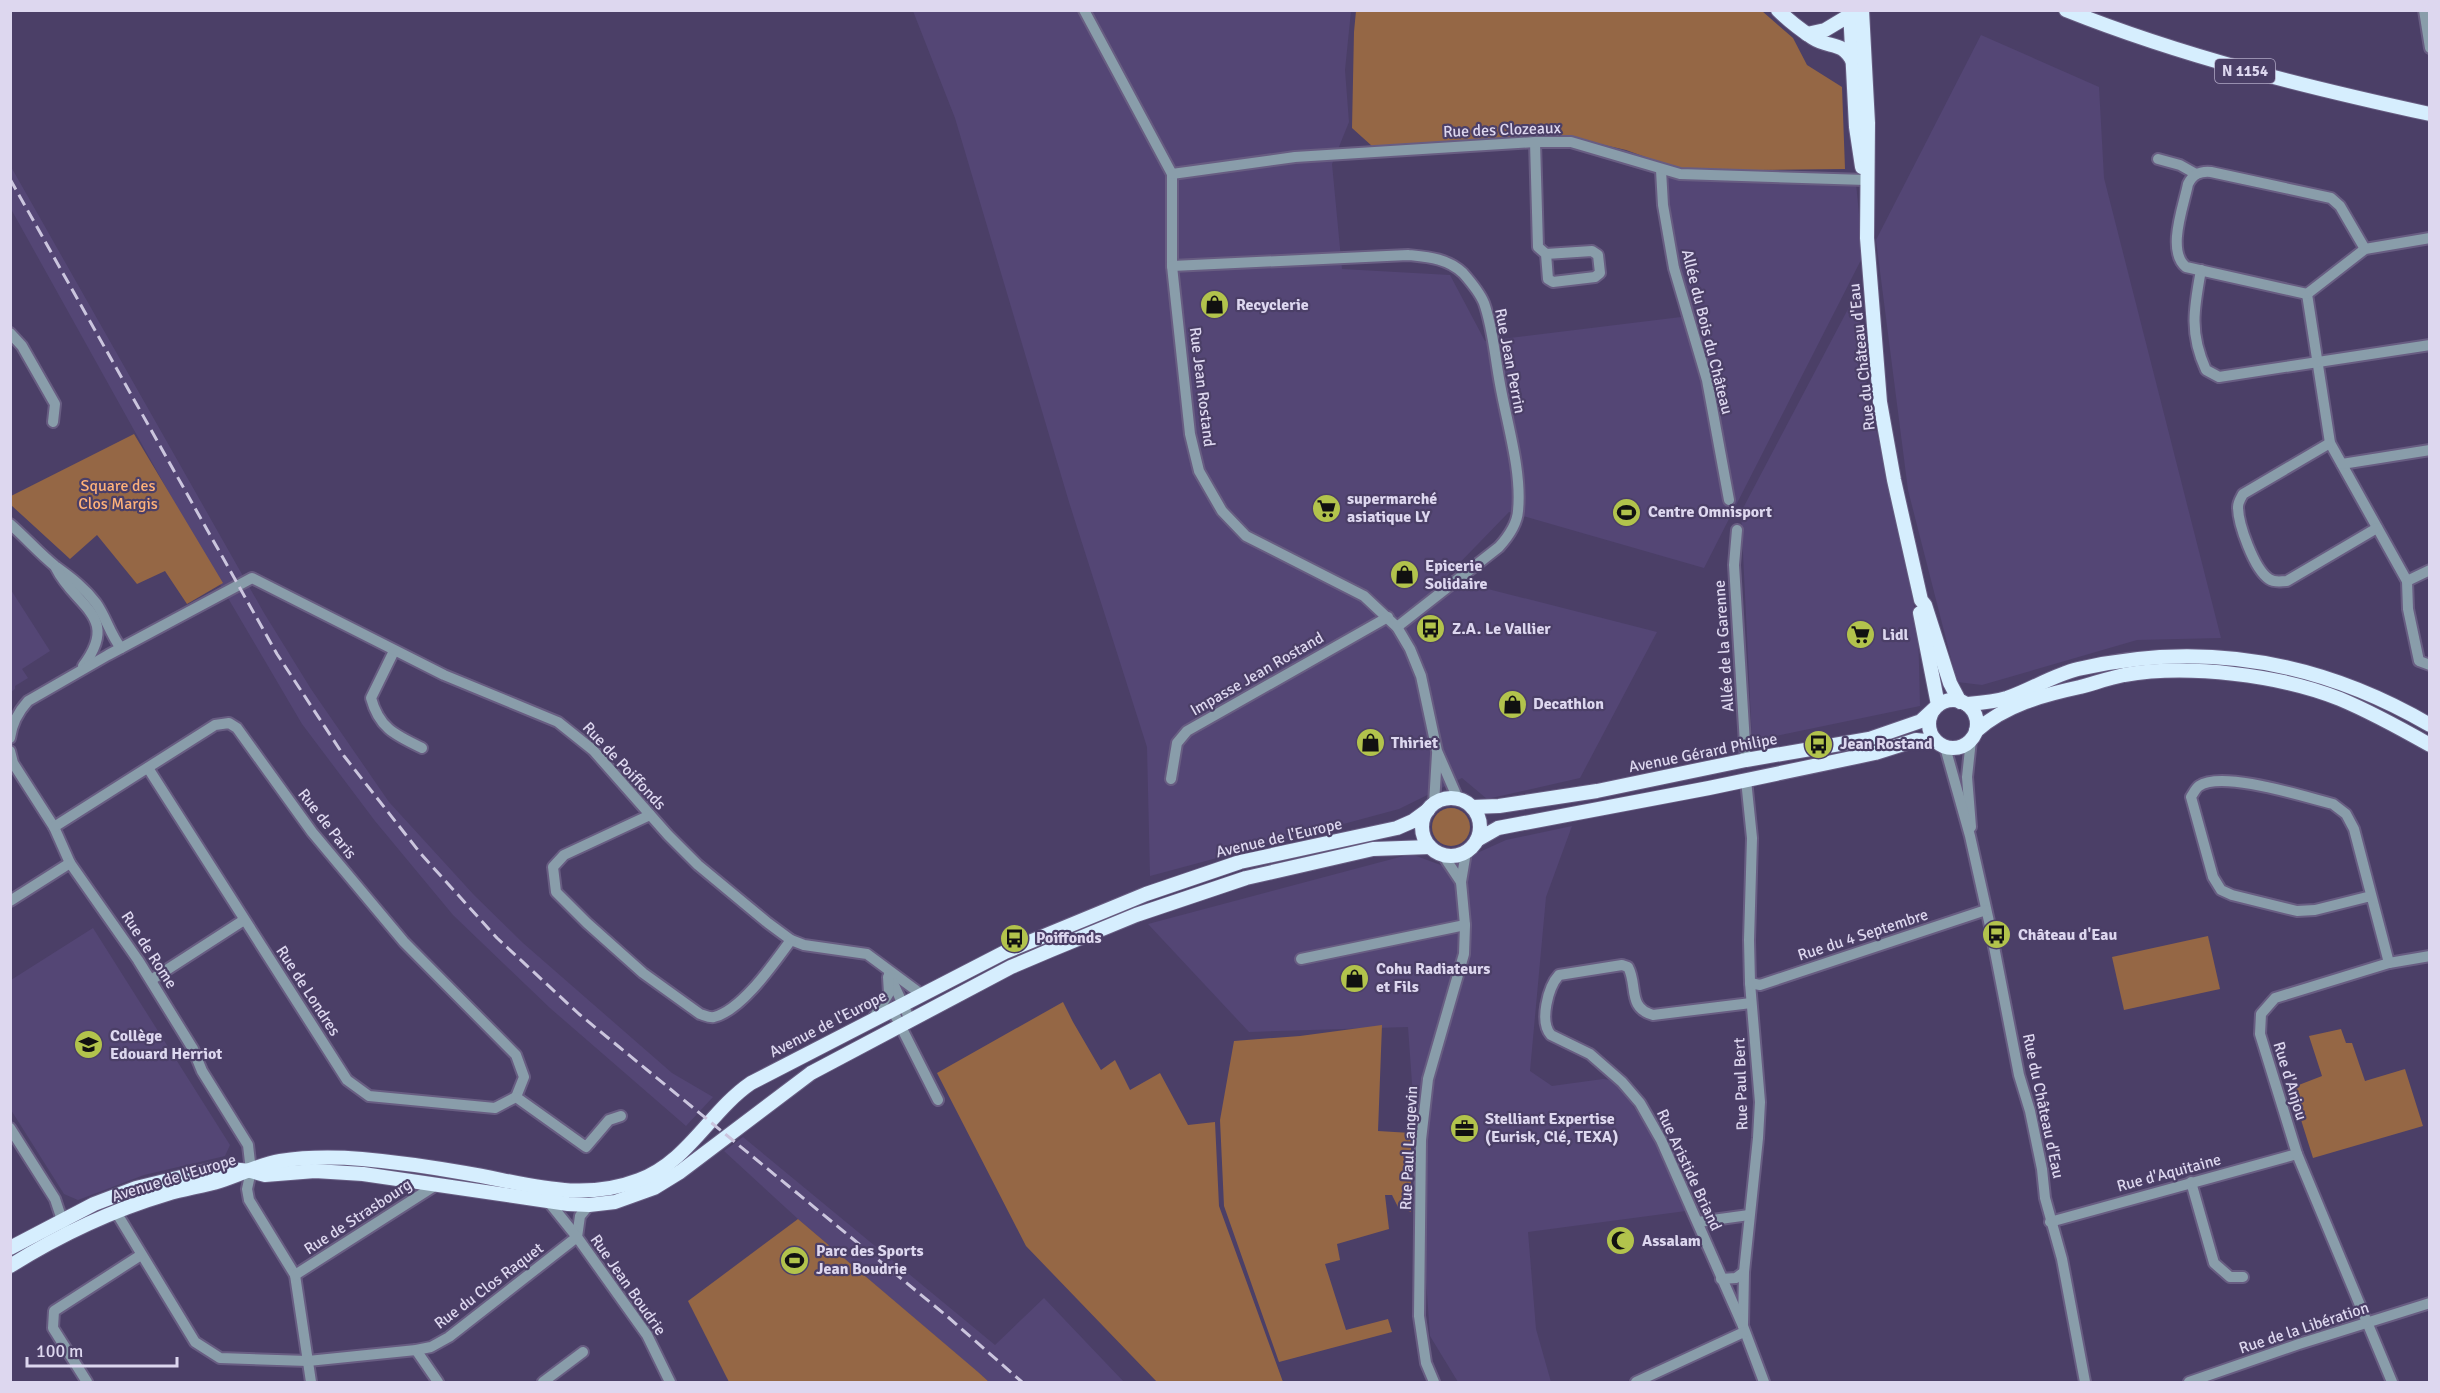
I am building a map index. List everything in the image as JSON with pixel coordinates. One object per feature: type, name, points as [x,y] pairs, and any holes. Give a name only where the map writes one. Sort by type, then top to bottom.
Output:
[{"type":"main road","points":[[1779,10],[1816,40],[1837,45],[1845,50],[1853,62]]},
{"type":"main road","name":"N 1154","points":[[2066,10],[2112,29],[2212,62],[2430,114]]},
{"type":"main road","points":[[1807,34],[1834,26],[1854,12]]},
{"type":"main road","name":"Rue du Château d'Eau","points":[[1854,12],[1868,154],[1867,238],[1880,402],[1894,480],[1921,600],[1925,605],[1950,683],[1963,703]]},
{"type":"main road","points":[[1834,26],[1856,37]]},
{"type":"main road","points":[[1837,45],[1856,37]]},
{"type":"main road","name":"Rue du Château d'Eau","points":[[1856,37],[1853,62],[1856,127],[1866,180]]},
{"type":"main road","name":"Rue du Château d'Eau","points":[[1921,600],[1918,607],[1936,707]]},
{"type":"main road","points":[[2430,725],[2391,702],[2339,681],[2267,662],[2234,657],[2180,656],[2100,665],[2062,674],[2008,698],[1963,703],[1948,701],[1936,707],[1929,722],[1931,736],[1940,745],[1962,747],[1998,715],[2054,692],[2124,675],[2180,671],[2259,677],[2337,698],[2384,718],[2430,745]]},
{"type":"main road","points":[[1963,703],[1975,716],[1973,735]]},
{"type":"main road","name":"Avenue Gérard Philipe","points":[[1472,807],[1499,807],[1597,791],[1746,760],[1869,739],[1921,721],[1936,707]]},
{"type":"main road","name":"Avenue Gérard Philipe","points":[[1477,840],[1498,828],[1875,753],[1916,740],[1940,745]]},
{"type":"main road","points":[[1450,798],[1458,799],[1472,807],[1479,823],[1477,840],[1466,852],[1458,855],[1443,855],[1430,847],[1422,833],[1422,825],[1431,807],[1450,798]]},
{"type":"main road","name":"Avenue de l'Europe","points":[[10,1266],[65,1235],[116,1212],[279,1161],[362,1159],[466,1173],[567,1191],[595,1191],[625,1185],[657,1171],[676,1158],[728,1101],[751,1083],[1005,952],[1146,894],[1240,862],[1397,828],[1413,821],[1431,807]]},
{"type":"main road","name":"Avenue de l'Europe","points":[[10,1248],[94,1204],[136,1188],[218,1168],[265,1174],[315,1171],[363,1174],[589,1205],[629,1198],[664,1182],[799,1080],[1041,954],[1136,915],[1246,878],[1373,849],[1430,847]]},
{"type":"street","name":"Rue Jean Rostand","points":[[1084,10],[1172,174],[1172,266],[1190,434],[1199,471],[1222,511],[1246,536],[1364,596],[1396,627],[1421,676],[1437,751],[1458,799]]},
{"type":"street","points":[[2424,10],[2430,48]]},
{"type":"street","name":"Rue des Clozeaux","points":[[1172,174],[1295,157],[1535,142],[1571,142],[1661,170],[1691,175],[1866,180]]},
{"type":"street","points":[[1535,142],[1538,247],[1546,254],[1548,279],[1553,282],[1595,277],[1599,273],[1598,255],[1592,251],[1546,254]]},
{"type":"street","points":[[2158,159],[2180,165],[2196,174],[2211,172],[2331,198],[2340,206],[2365,249]]},
{"type":"street","name":"Allée du Bois du Château","points":[[1661,170],[1663,205],[1674,268],[1707,380],[1729,501]]},
{"type":"street","points":[[2196,174],[2188,184],[2176,246],[2182,264],[2186,267],[2307,294]]},
{"type":"street","points":[[2307,294],[2365,249],[2430,238]]},
{"type":"street","name":"Rue Jean Perrin","points":[[1172,266],[1407,255],[1439,259],[1453,265],[1464,275],[1484,303],[1519,487],[1518,514],[1510,535],[1499,547],[1396,627]]},
{"type":"street","points":[[2201,270],[2193,323],[2203,362],[2211,374],[2227,377],[2430,345]]},
{"type":"street","points":[[2307,294],[2330,443],[2407,581],[2408,609],[2419,661],[2430,665]]},
{"type":"street","points":[[10,333],[22,346],[55,404],[53,422]]},
{"type":"street","points":[[2330,443],[2243,494],[2238,508],[2252,555],[2269,579],[2274,582],[2287,581],[2377,528]]},
{"type":"street","points":[[2342,464],[2430,450]]},
{"type":"street","points":[[10,524],[54,565],[72,577],[95,602],[111,634],[121,648],[28,700],[12,726],[10,738]]},
{"type":"street","name":"Allée de la Garenne","points":[[1737,530],[1734,565],[1746,760]]},
{"type":"street","points":[[54,565],[60,576],[90,611],[98,627],[99,638],[108,655]]},
{"type":"street","points":[[2407,581],[2430,570]]},
{"type":"street","name":"Rue de Poiffonds","points":[[121,648],[252,578],[393,651],[444,675],[558,722],[593,750],[698,865],[791,940],[804,945],[867,954],[921,994]]},
{"type":"street","name":"Impasse Jean Rostand","points":[[1172,779],[1177,743],[1186,731],[1388,617]]},
{"type":"street","points":[[80,670],[94,652],[99,638]]},
{"type":"street","points":[[393,651],[371,698],[375,714],[393,734],[422,748]]},
{"type":"street","name":"Rue de Paris","points":[[54,827],[214,725],[229,723],[237,728],[312,832],[404,942],[516,1055],[524,1077],[516,1097]]},
{"type":"street","name":"Rue du Château d'Eau","points":[[1970,836],[1967,777],[1973,735]]},
{"type":"street","name":"Rue du Château d'Eau","points":[[1940,745],[1970,836],[2004,988],[2007,1022],[2030,1111],[2050,1221],[2064,1271],[2085,1383]]},
{"type":"street","name":"Rue de Rome","points":[[10,751],[13,763],[54,827],[70,863],[88,891],[106,911],[151,980],[193,1049],[202,1071],[248,1145],[251,1171],[247,1189],[249,1200],[296,1275]]},
{"type":"street","name":"Rue Jean Rostand","points":[[1431,807],[1437,751]]},
{"type":"street","name":"Rue de Londres","points":[[148,768],[347,1080],[369,1096],[495,1108],[516,1097]]},
{"type":"street","name":"Rue Paul Bert","points":[[1746,780],[1752,838],[1750,983],[1760,1102],[1744,1272],[1744,1329],[1764,1383]]},
{"type":"street","points":[[2371,896],[2315,910],[2297,911],[2232,895],[2221,890],[2213,878],[2191,797],[2199,786],[2214,781],[2234,780],[2333,804],[2346,814],[2354,829],[2389,963]]},
{"type":"street","points":[[650,815],[564,855],[553,867],[556,892],[620,955],[700,1014],[711,1018],[726,1011],[760,982],[791,940]]},
{"type":"street","name":"Rue Paul Langevin","points":[[1434,1383],[1426,1363],[1419,1316],[1421,1140],[1428,1079],[1464,954],[1465,926],[1461,882],[1466,852]]},
{"type":"street","name":"Rue Paul Langevin","points":[[1443,855],[1461,882]]},
{"type":"street","points":[[10,901],[70,863]]},
{"type":"street","name":"Rue du 4 Septembre","points":[[1750,983],[1760,985],[1986,910]]},
{"type":"street","points":[[151,980],[244,920]]},
{"type":"street","points":[[1301,959],[1465,926]]},
{"type":"street","name":"Rue d'Anjou","points":[[2392,1383],[2297,1154],[2260,1034],[2261,1014],[2275,998],[2389,963],[2430,956]]},
{"type":"street","name":"Rue Aristide Briand","points":[[1744,1329],[1661,1140],[1632,1092],[1590,1054],[1551,1035],[1545,1023],[1554,980],[1563,974],[1622,965],[1628,967],[1631,972],[1637,1005],[1646,1014],[1751,1003]]},
{"type":"street","points":[[886,968],[897,1007],[938,1100]]},
{"type":"street","points":[[873,1019],[889,993],[890,984],[886,968]]},
{"type":"street","points":[[516,1097],[586,1147],[609,1120],[621,1116]]},
{"type":"street","points":[[10,1128],[55,1199],[63,1220],[65,1235]]},
{"type":"street","name":"Rue d'Aquitaine","points":[[2050,1221],[2297,1154]]},
{"type":"street","points":[[2192,1182],[2214,1263],[2230,1277],[2243,1277]]},
{"type":"street","name":"Rue de Strasbourg","points":[[296,1275],[436,1185]]},
{"type":"street","points":[[548,1201],[577,1237]]},
{"type":"street","name":"Rue Jean Boudrie","points":[[589,1205],[580,1216],[577,1237],[647,1335],[670,1383]]},
{"type":"street","name":"Rue du Clos Raquet","points":[[116,1212],[195,1342],[220,1358],[308,1361],[431,1347],[449,1337],[577,1237]]},
{"type":"street","points":[[1698,1222],[1749,1215]]},
{"type":"street","points":[[87,1383],[53,1328],[54,1311],[141,1255]]},
{"type":"street","points":[[1721,1279],[1736,1278],[1744,1272]]},
{"type":"street","points":[[296,1275],[311,1383]]},
{"type":"street","name":"Rue de la Libération","points":[[2189,1383],[2430,1304]]},
{"type":"street","points":[[1636,1383],[1744,1329]]},
{"type":"street","points":[[416,1350],[438,1383]]},
{"type":"street","points":[[545,1382],[583,1352]]},
{"type":"shaded area","points":[[913,11],[1351,11],[1345,70],[1349,122],[1332,164],[1342,269],[1450,275],[1485,341],[1681,317],[1657,170],[1856,183],[1863,256],[1704,568],[1509,512],[1445,578],[1657,632],[1580,778],[1487,799],[1462,778],[1399,809],[1150,876],[1147,747],[1069,502],[955,118]]},
{"type":"shaded area","points":[[1981,35],[2099,87],[2104,178],[2221,638],[2137,640],[1982,685],[1957,682],[1908,490],[1876,240]]},
{"type":"shaded area","points":[[10,165],[264,613],[311,689],[389,802],[474,895],[523,943],[672,1073],[713,1097],[686,1126],[550,1008],[453,915],[375,821],[302,724],[218,581],[11,209]]},
{"type":"shaded area","points":[[1857,292],[1867,387],[1918,624],[1920,706],[1752,741],[1741,512]]},
{"type":"shaded area","points":[[11,590],[50,651],[22,669],[28,678],[15,686],[11,692]]},
{"type":"shaded area","points":[[1572,826],[1546,897],[1530,1071],[1552,1086],[1603,1079],[1611,1080],[1620,1087],[1655,1138],[1686,1211],[1528,1232],[1536,1329],[1551,1382],[1458,1382],[1430,1336],[1408,1027],[1249,1032],[1148,924],[1411,854],[1446,867],[1506,840]]},
{"type":"shaded area","name":"Collège Edouard Herriot","points":[[93,928],[230,1145],[225,1156],[144,1175],[78,1200],[64,1194],[11,1110],[11,980]]},
{"type":"shaded area","points":[[743,1137],[995,1345],[1044,1298],[1124,1382],[989,1382],[798,1219],[724,1151]]},
{"type":"green space","points":[[1356,11],[1762,11],[1793,38],[1807,65],[1842,87],[1845,169],[1684,171],[1626,150],[1556,134],[1372,146],[1352,128]]},
{"type":"green space","name":"Square des Clos Margis","points":[[134,434],[223,583],[187,604],[165,571],[137,584],[97,535],[70,559],[11,505],[11,496]]},
{"type":"green space","points":[[1451,808],[1465,813],[1470,827],[1465,841],[1451,846],[1437,841],[1432,827],[1437,813]]},
{"type":"green space","points":[[2208,936],[2220,989],[2124,1010],[2112,957]]},
{"type":"green space","points":[[1063,1002],[1101,1070],[1115,1060],[1130,1090],[1160,1073],[1188,1125],[1215,1122],[1219,1206],[1283,1382],[1157,1382],[1026,1246],[937,1073]]},
{"type":"green space","points":[[1382,1025],[1378,1131],[1411,1133],[1411,1212],[1398,1207],[1392,1195],[1385,1195],[1389,1229],[1337,1244],[1340,1260],[1325,1264],[1346,1330],[1388,1319],[1392,1332],[1279,1362],[1224,1206],[1220,1120],[1234,1041],[1300,1036]]},
{"type":"green space","points":[[2341,1029],[2346,1043],[2352,1043],[2365,1081],[2405,1069],[2423,1126],[2313,1158],[2291,1088],[2322,1076],[2309,1036]]},
{"type":"green space","name":"Parc des Sports Jean Boudrie","points":[[798,1219],[989,1382],[729,1382],[688,1301]]},
{"type":"railway","points":[[10,179],[277,654],[344,756],[421,854],[497,938],[579,1014],[948,1317],[1022,1382]]},
{"type":"place","name":"Recyclerie","points":[[1215,305]]},
{"type":"place","name":"supermarché asiatique LY","points":[[1326,508]]},
{"type":"place","name":"Centre Omnisport","points":[[1627,512]]},
{"type":"place","name":"Epicerie Solidaire","points":[[1404,575]]},
{"type":"place","name":"Z.A. Le Vallier","points":[[1431,629]]},
{"type":"place","name":"Lidl","points":[[1861,635]]},
{"type":"place","name":"Decathlon","points":[[1512,704]]},
{"type":"place","name":"Thiriet","points":[[1370,743]]},
{"type":"place","name":"Jean Rostand","points":[[1819,744]]},
{"type":"place","name":"Château d'Eau","points":[[1997,935]]},
{"type":"place","name":"Poiffonds","points":[[1015,938]]},
{"type":"place","name":"Cohu Radiateurs et Fils","points":[[1355,978]]},
{"type":"place","name":"Collège Edouard Herriot","points":[[89,1045]]},
{"type":"place","name":"Stelliant Expertise (Eurisk, Clé, TEXA)","points":[[1464,1128]]},
{"type":"place","name":"Assalam","points":[[1621,1241]]},
{"type":"place","name":"Parc des Sports Jean Boudrie","points":[[795,1260]]}]
